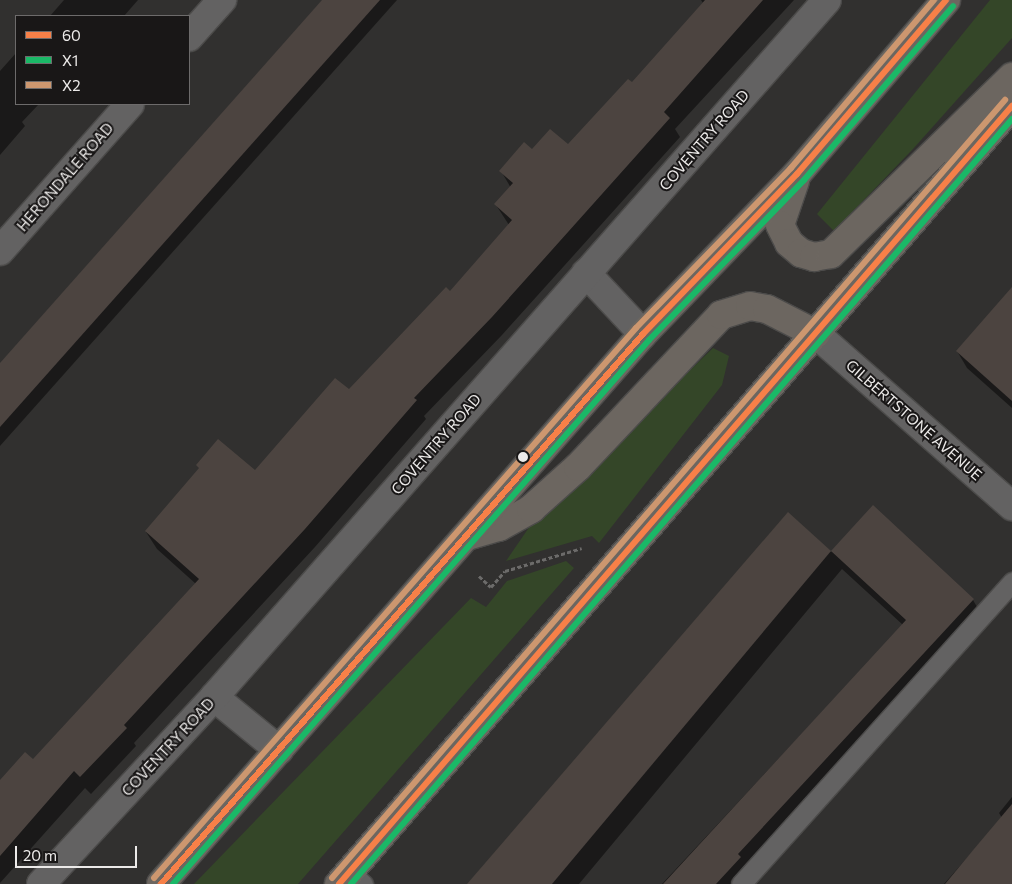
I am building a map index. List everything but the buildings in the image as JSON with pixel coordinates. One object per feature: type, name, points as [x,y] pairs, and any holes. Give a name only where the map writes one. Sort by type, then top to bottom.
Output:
[{"type":"highway","points":[[161,884],[643,334],[797,174],[946,0]]},
{"type":"highway","points":[[797,174],[780,225],[788,243],[801,253],[814,257],[831,254],[1012,77]]},
{"type":"highway","points":[[351,880],[609,569],[816,334],[1012,106]]},
{"type":"highway","points":[[460,543],[499,527],[531,509],[578,467],[721,315],[750,306],[767,309],[816,334]]},
{"type":"street","points":[[190,37],[222,0]]},
{"type":"street","name":"COVENTRY ROAD","points":[[42,884],[214,697],[827,0]]},
{"type":"street","name":"HERONDALE ROAD","points":[[0,251],[129,105]]},
{"type":"street","points":[[586,273],[643,334]]},
{"type":"street","name":"GILBERTSTONE AVENUE","points":[[816,334],[1012,506]]},
{"type":"street","points":[[214,697],[279,750]]},
{"type":"lane","points":[[741,884],[1012,582]]},
{"type":"path","points":[[460,543],[491,587],[505,571],[580,547],[609,569]]},
{"type":"green space","points":[[990,0],[1012,0],[1012,38],[913,149],[834,231],[817,214]]},
{"type":"green space","points":[[713,348],[729,356],[722,385],[599,543],[592,536],[506,561],[530,526]]},
{"type":"green space","points":[[566,561],[574,568],[298,884],[194,884],[471,598],[486,607],[507,581]]},
{"type":"transit line","name":"X2","points":[[154,878],[636,328],[791,168],[934,0]]},
{"type":"transit line","name":"60","points":[[161,884],[643,334],[797,174],[946,0]]},
{"type":"transit line","name":"X1","points":[[173,884],[649,340],[804,180],[953,6]]},
{"type":"transit line","name":"X2","points":[[332,878],[1005,100]]},
{"type":"transit line","name":"60","points":[[339,884],[1012,106]]},
{"type":"transit line","name":"X1","points":[[351,884],[1012,119]]}]
